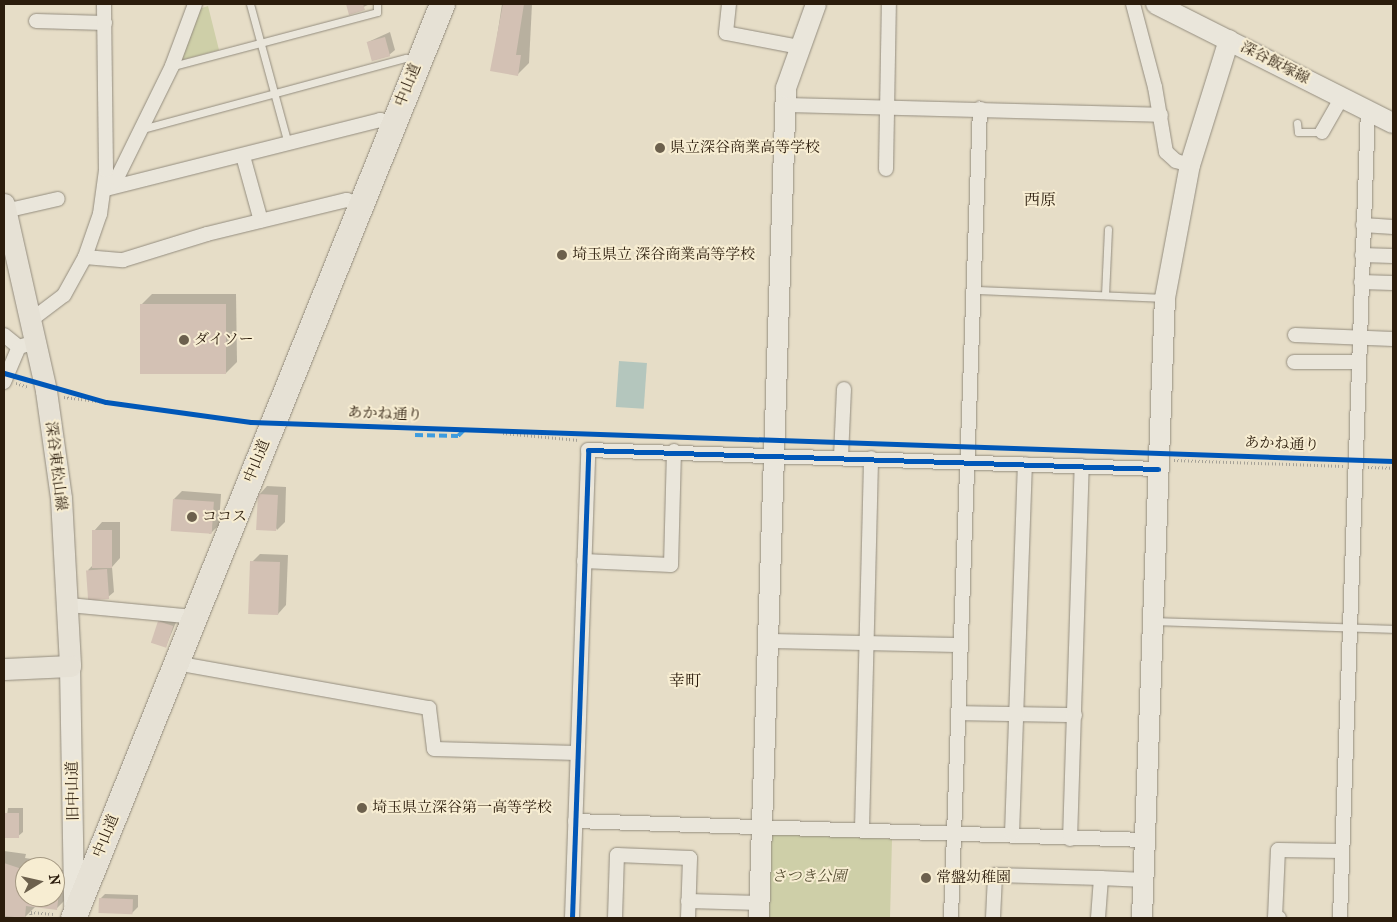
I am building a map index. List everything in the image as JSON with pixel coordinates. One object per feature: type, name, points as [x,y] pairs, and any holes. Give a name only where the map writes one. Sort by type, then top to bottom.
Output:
[{"type":"highway","name":"中山道","points":[[69,917],[176,663],[441,4]]},
{"type":"main road","name":"深谷東松山線","points":[[4,207],[31,320],[28,344],[45,385],[61,498],[70,666]]},
{"type":"main road","points":[[4,669],[70,666]]},
{"type":"street","points":[[31,320],[64,295],[85,257],[106,189],[104,4]]},
{"type":"street","points":[[106,189],[117,178],[142,129],[172,66],[197,4]]},
{"type":"street","points":[[729,4],[726,33],[799,47]]},
{"type":"street","points":[[688,901],[759,911],[785,105],[788,76],[816,4]]},
{"type":"street","points":[[886,169],[885,108],[889,4]]},
{"type":"street","points":[[1133,4],[1161,115],[1166,152],[1176,161],[1190,165]]},
{"type":"street","name":"深谷飯塚線","points":[[1156,4],[1393,123]]},
{"type":"street","points":[[36,21],[105,23]]},
{"type":"street","points":[[1142,918],[1153,621],[1164,459],[1165,298],[1190,165],[1229,40]]},
{"type":"street","points":[[1322,132],[1342,97]]},
{"type":"street","points":[[785,105],[1161,115]]},
{"type":"street","points":[[951,918],[969,462],[980,110]]},
{"type":"street","points":[[1340,918],[1368,110]]},
{"type":"street","points":[[106,189],[244,156],[380,120],[392,124]]},
{"type":"street","points":[[244,156],[261,221]]},
{"type":"street","points":[[4,207],[58,199]]},
{"type":"street","points":[[85,257],[123,260],[261,221],[347,200],[360,205]]},
{"type":"street","points":[[1363,226],[1393,227]]},
{"type":"street","points":[[1362,255],[1393,256]]},
{"type":"street","points":[[1361,282],[1393,283]]},
{"type":"street","points":[[4,335],[28,344],[8,378]]},
{"type":"street","points":[[1295,335],[1393,339]]},
{"type":"street","points":[[1294,362],[1359,362]]},
{"type":"street","points":[[841,457],[844,389]]},
{"type":"street","points":[[572,918],[588,450],[1082,466],[1164,459]]},
{"type":"street","points":[[584,562],[670,565],[674,452]]},
{"type":"street","points":[[862,829],[871,458]]},
{"type":"street","points":[[1012,834],[1026,464]]},
{"type":"street","points":[[1070,839],[1082,466]]},
{"type":"street","points":[[68,605],[194,617]]},
{"type":"street","points":[[767,641],[962,645]]},
{"type":"street","points":[[176,663],[429,708],[434,749],[577,753]]},
{"type":"street","name":"旧中山道","points":[[69,917],[70,666]]},
{"type":"street","points":[[959,713],[1075,714]]},
{"type":"street","points":[[575,821],[762,825],[1012,834],[1070,839],[1145,840]]},
{"type":"street","points":[[1279,918],[1275,918],[1278,850],[1342,851]]},
{"type":"street","points":[[615,918],[617,855],[690,858],[688,918]]},
{"type":"street","points":[[993,918],[995,875],[1144,880]]},
{"type":"street","points":[[1098,918],[1101,878]]},
{"type":"lane","points":[[250,4],[288,144]]},
{"type":"lane","points":[[172,66],[377,12],[377,4]]},
{"type":"lane","points":[[142,129],[406,58],[418,61]]},
{"type":"lane","points":[[1297,123],[1298,132],[1322,132]]},
{"type":"lane","points":[[1105,295],[1108,228]]},
{"type":"lane","points":[[974,290],[1165,298]]},
{"type":"lane","points":[[1153,621],[1393,629]]},
{"type":"path","points":[[8,378],[45,385],[116,403]]},
{"type":"path","points":[[493,432],[587,433]]},
{"type":"path","points":[[30,918],[30,912],[69,917]]},
{"type":"green space","points":[[208,6],[219,50],[182,60],[179,57],[196,10]]},
{"type":"green space","name":"さつき公園","points":[[772,834],[892,839],[890,918],[766,918],[767,839]]},
{"type":"shaded area","points":[[619,361],[647,363],[644,409],[616,407]]},
{"type":"building","points":[[346,4],[363,4],[365,10],[349,15]]},
{"type":"building","points":[[503,4],[524,4],[516,55],[521,55],[518,76],[490,71]]},
{"type":"building","points":[[385,37],[390,56],[372,61],[367,42]]},
{"type":"building","name":"ダイソー","points":[[140,304],[226,304],[226,374],[140,374]]},
{"type":"building","points":[[258,494],[278,495],[276,531],[256,530]]},
{"type":"building","name":"ココス","points":[[173,499],[214,502],[212,534],[171,531]]},
{"type":"building","points":[[92,530],[112,530],[112,568],[92,568]]},
{"type":"building","points":[[250,561],[280,562],[278,615],[248,614]]},
{"type":"building","points":[[107,569],[109,599],[88,600],[86,570]]},
{"type":"building","points":[[158,621],[173,626],[166,648],[151,643]]},
{"type":"building","points":[[4,813],[19,813],[19,838],[4,838]]},
{"type":"building","points":[[4,863],[15,867],[15,907],[26,907],[25,918],[4,916]]},
{"type":"building","points":[[99,898],[133,899],[132,914],[98,913]]},
{"type":"building","points":[[34,907],[57,907],[57,910]]},
{"type":"marked path","points":[[415,435],[458,436],[464,430]]},
{"type":"cycle path","name":"あかね通り","points":[[4,373],[106,402],[251,422],[1393,461]]},
{"type":"cycle path","points":[[572,918],[588,450],[1158,469]]},
{"type":"place","name":"県立深谷商業高等学校","points":[[660,148]]},
{"type":"place","name":"埼玉県立 深谷商業高等学校","points":[[562,255]]},
{"type":"place","name":"ダイソー","points":[[184,340]]},
{"type":"place","name":"ココス","points":[[192,517]]},
{"type":"place","name":"埼玉県立深谷第一高等学校","points":[[362,808]]},
{"type":"place","name":"常盤幼稚園","points":[[926,878]]},
{"type":"district","name":"西原","points":[[1040,200]]},
{"type":"district","name":"幸町","points":[[685,681]]}]
